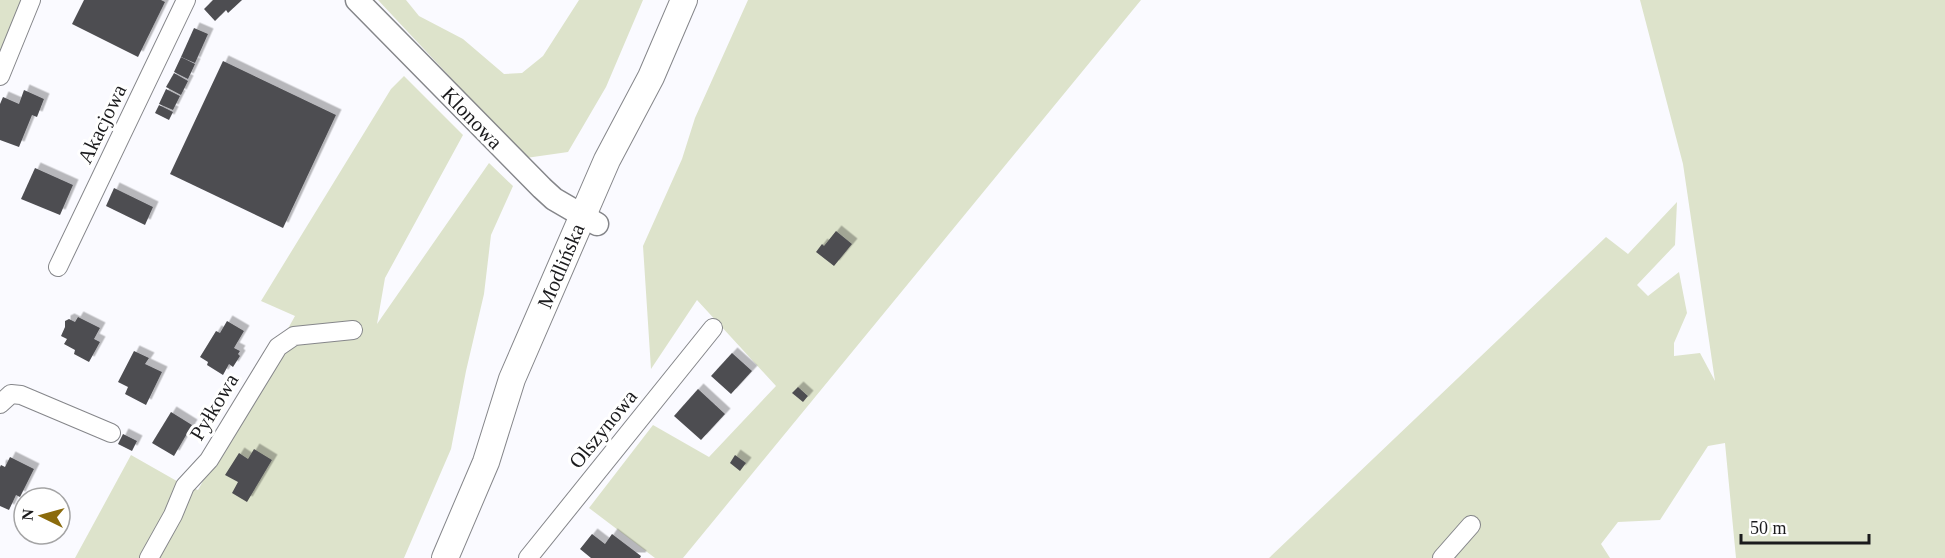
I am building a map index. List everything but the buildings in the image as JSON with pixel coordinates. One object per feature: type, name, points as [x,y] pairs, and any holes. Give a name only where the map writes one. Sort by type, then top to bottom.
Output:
[{"type":"main road","name":"Modlińska","points":[[452,556],[486,462],[528,385],[590,220],[607,160],[651,76],[684,0]]},
{"type":"street","points":[[0,76],[31,0]]},
{"type":"street","name":"Akacjowa","points":[[58,267],[186,0]]},
{"type":"street","name":"Klonowa","points":[[357,0],[542,188],[554,199],[590,220]]},
{"type":"street","name":"Olszynowa","points":[[528,558],[713,328]]},
{"type":"street","name":"Pyłkowa","points":[[148,558],[173,515],[184,486],[208,460],[278,347],[294,336],[354,330]]},
{"type":"street","points":[[0,404],[11,394],[21,394],[111,433]]},
{"type":"street","points":[[1442,558],[1471,525]]},
{"type":"green space","points":[[0,0],[26,0],[0,62]]},
{"type":"green space","points":[[378,0],[406,0],[419,16],[463,39],[504,74],[522,73],[543,56],[579,0],[643,0],[606,87],[568,152],[526,158]]},
{"type":"green space","points":[[748,0],[1141,0],[683,558],[655,558],[589,508],[653,425],[709,457],[776,386],[697,300],[651,369],[643,246],[682,159],[695,118]]},
{"type":"green space","points":[[1640,0],[1945,0],[1945,558],[1736,558],[1725,443],[1708,446],[1660,520],[1618,522],[1601,544],[1610,558],[1269,558],[1606,237],[1628,254],[1677,202],[1675,245],[1637,285],[1648,296],[1679,272],[1687,313],[1674,343],[1674,356],[1700,353],[1715,381],[1683,164]]},
{"type":"green space","points":[[404,76],[463,135],[385,278],[377,324],[489,163],[513,186],[491,235],[484,294],[451,449],[404,558],[75,558],[131,455],[182,484],[198,490],[295,316],[261,301],[391,89]]}]
